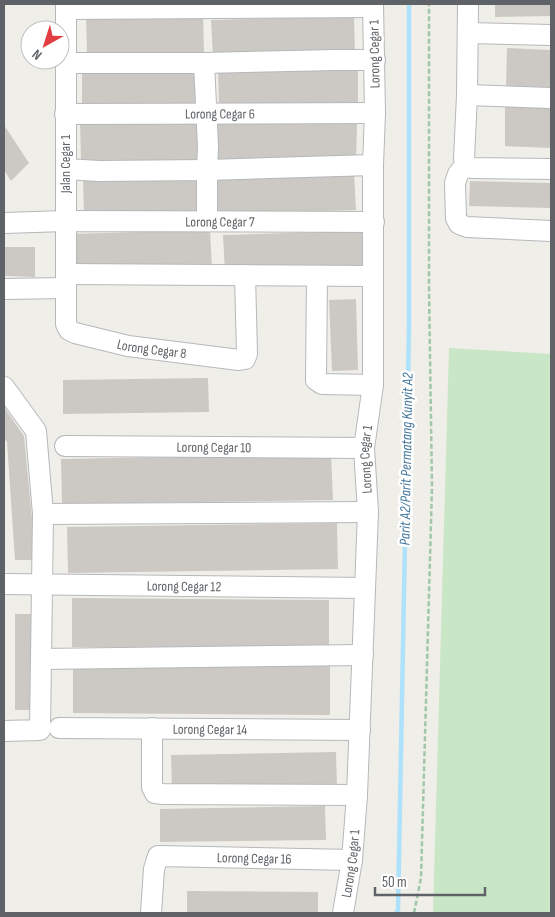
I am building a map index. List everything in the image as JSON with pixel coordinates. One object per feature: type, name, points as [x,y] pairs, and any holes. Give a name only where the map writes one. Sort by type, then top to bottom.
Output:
[{"type":"street","points":[[468,4],[464,159],[466,164],[471,168],[551,169]]},
{"type":"street","points":[[66,6],[373,5]]},
{"type":"street","name":"Lorong Cegar 1","points":[[343,913],[352,860],[358,795],[368,512],[364,448],[373,385],[372,276],[375,60],[373,5]]},
{"type":"street","name":"Jalan Cegar 1","points":[[66,6],[66,20]]},
{"type":"street","points":[[468,33],[551,35]]},
{"type":"street","points":[[70,63],[375,60]]},
{"type":"street","points":[[204,63],[208,146],[207,220]]},
{"type":"street","name":"Jalan Cegar 1","points":[[66,70],[66,324]]},
{"type":"street","points":[[467,94],[551,98]]},
{"type":"street","name":"Lorong Cegar 6","points":[[65,114],[375,113]]},
{"type":"street","points":[[466,164],[458,174],[455,183],[456,218],[459,224],[467,227],[551,231]]},
{"type":"street","points":[[66,169],[99,171],[207,170],[373,165]]},
{"type":"street","name":"Lorong Cegar 7","points":[[4,223],[207,220],[374,222]]},
{"type":"street","points":[[4,290],[66,281],[245,275],[372,276]]},
{"type":"street","name":"Lorong Cegar 8","points":[[66,324],[69,330],[75,333],[128,346],[239,360],[245,359],[247,354],[245,275]]},
{"type":"street","points":[[317,276],[316,380],[322,384],[373,385]]},
{"type":"street","points":[[4,387],[36,431],[43,514],[40,730],[4,731]]},
{"type":"street","name":"Lorong Cegar 10","points":[[65,446],[364,448]]},
{"type":"street","points":[[43,514],[368,512]]},
{"type":"street","name":"Lorong Cegar 12","points":[[4,584],[365,588]]},
{"type":"street","points":[[41,659],[363,655]]},
{"type":"street","name":"Lorong Cegar 14","points":[[59,728],[360,730]]},
{"type":"street","points":[[152,728],[152,788],[155,793],[358,795]]},
{"type":"street","name":"Lorong Cegar 16","points":[[151,913],[154,869],[158,856],[352,860]]},
{"type":"path","points":[[414,913],[421,878],[432,487],[429,288],[429,4]]},
{"type":"green space","points":[[449,348],[551,354],[551,913],[433,913]]},
{"type":"building","points":[[495,4],[551,4],[551,16],[495,17]]},
{"type":"building","points":[[203,12],[204,53],[87,55],[86,14]]},
{"type":"building","points":[[354,16],[355,54],[213,58],[211,20]]},
{"type":"building","points":[[507,48],[551,50],[551,91],[506,88]]},
{"type":"building","points":[[198,66],[199,107],[82,109],[82,68]]},
{"type":"building","points":[[218,66],[358,66],[358,106],[219,106]]},
{"type":"building","points":[[505,102],[551,105],[551,148],[505,146]]},
{"type":"building","points":[[197,120],[198,161],[81,162],[80,122]]},
{"type":"building","points":[[216,120],[357,124],[356,164],[215,159]]},
{"type":"building","points":[[4,125],[29,163],[11,181],[4,170]]},
{"type":"building","points":[[354,173],[356,210],[217,214],[216,177]]},
{"type":"building","points":[[200,174],[201,215],[84,217],[83,176]]},
{"type":"building","points":[[470,181],[551,183],[551,208],[469,206]]},
{"type":"building","points":[[210,230],[212,267],[73,271],[71,234]]},
{"type":"building","points":[[362,231],[363,268],[225,272],[223,235]]},
{"type":"building","points":[[4,247],[35,247],[35,277],[4,276]]},
{"type":"building","points":[[356,299],[358,370],[332,371],[329,300]]},
{"type":"building","points":[[208,378],[209,412],[63,414],[63,380]]},
{"type":"building","points":[[4,407],[24,436],[36,560],[15,560],[7,442],[4,438]]},
{"type":"building","points":[[331,454],[333,500],[62,504],[61,459]]},
{"type":"building","points":[[337,523],[338,569],[68,573],[67,527]]},
{"type":"building","points":[[72,598],[329,600],[329,648],[72,647]]},
{"type":"building","points":[[15,614],[39,614],[38,710],[15,710]]},
{"type":"building","points":[[73,665],[330,666],[330,715],[73,713]]},
{"type":"building","points":[[336,752],[337,786],[172,788],[171,755]]},
{"type":"building","points":[[325,806],[326,840],[160,842],[160,809]]},
{"type":"building","points":[[187,891],[318,892],[318,913],[187,913]]},
{"type":"waterway","name":"Parit A2/Parit Permatang Kunyit A2","points":[[396,913],[398,910],[409,328],[409,4]]}]
